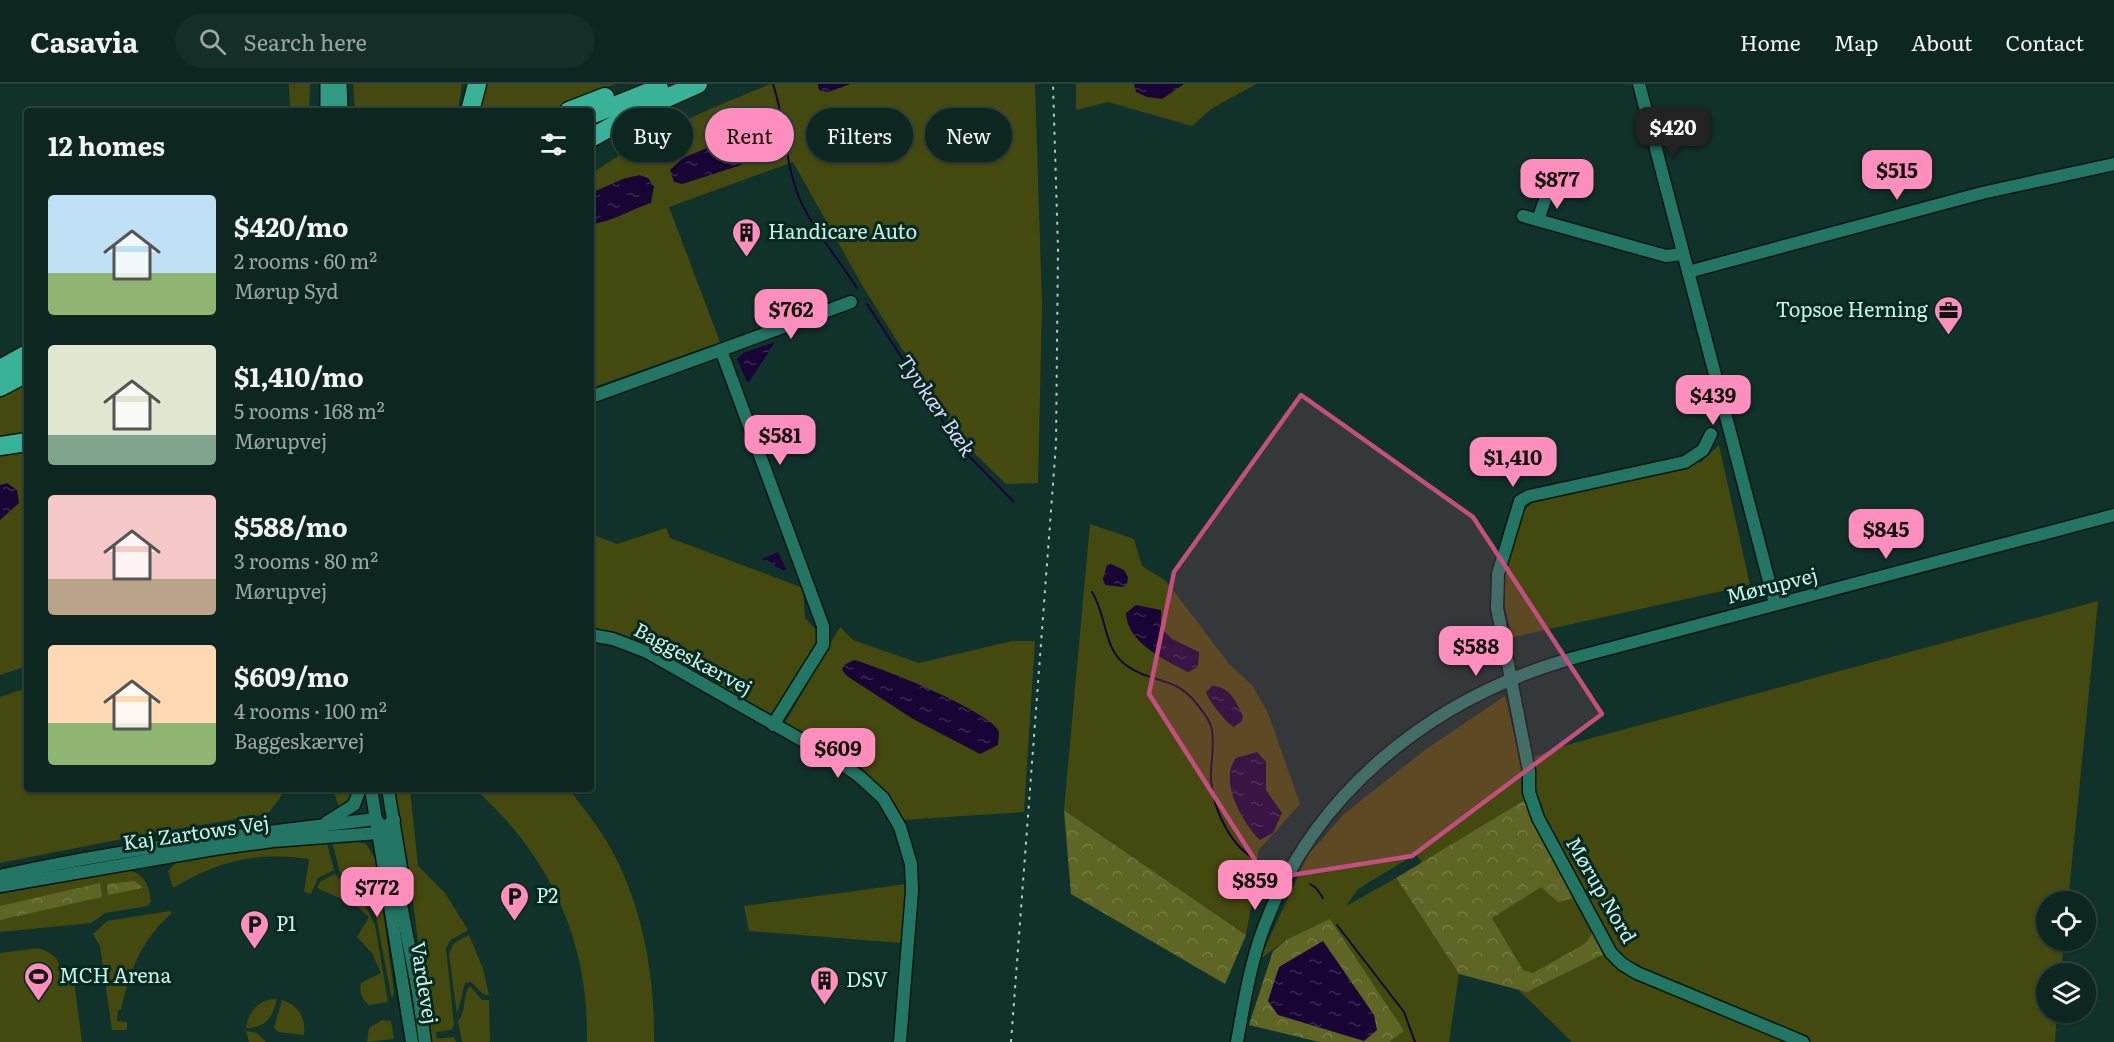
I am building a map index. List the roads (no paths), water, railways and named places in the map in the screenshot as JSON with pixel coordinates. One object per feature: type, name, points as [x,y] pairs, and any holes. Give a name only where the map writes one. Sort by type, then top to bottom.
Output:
[{"type":"highway","points":[[471,108],[477,84]]},
{"type":"highway","points":[[577,108],[637,84]]},
{"type":"highway","points":[[594,114],[670,84]]},
{"type":"highway","points":[[594,136],[644,108],[698,84]]},
{"type":"highway","points":[[0,369],[24,356]]},
{"type":"highway","points":[[0,374],[24,362]]},
{"type":"highway","points":[[0,387],[24,375]]},
{"type":"highway","points":[[0,446],[24,442]]},
{"type":"main road","points":[[328,84],[328,108]]},
{"type":"main road","points":[[339,84],[340,108]]},
{"type":"street","points":[[1639,84],[1775,604]]},
{"type":"street","points":[[1688,272],[1982,194],[2114,164]]},
{"type":"street","points":[[1538,220],[1548,191]]},
{"type":"street","points":[[1523,216],[1666,256],[1683,254]]},
{"type":"street","points":[[594,396],[851,302]]},
{"type":"street","points":[[721,350],[823,626],[823,645],[773,725]]},
{"type":"street","points":[[1510,678],[1497,608],[1498,574],[1520,501],[1530,496],[1685,462],[1703,450],[1711,434]]},
{"type":"street","name":"Mørupvej","points":[[1237,1042],[1250,973],[1264,926],[1302,850],[1335,806],[1373,765],[1406,737],[1461,702],[1510,678],[1566,660],[2114,515]]},
{"type":"street","name":"Baggeskærvej","points":[[594,636],[613,639],[647,652],[835,759],[883,798],[900,827],[911,864],[912,891],[900,1042]]},
{"type":"street","name":"Mørup Nord","points":[[1510,678],[1529,771],[1528,792],[1538,818],[1611,953],[1637,973],[1803,1042]]},
{"type":"street","points":[[308,828],[344,814],[354,805],[359,792]]},
{"type":"street","name":"Vardevej","points":[[372,792],[412,1042]]},
{"type":"street","name":"Vardevej","points":[[389,792],[425,1042]]},
{"type":"street","points":[[394,820],[379,827],[387,834],[418,991]]},
{"type":"street","name":"Kaj Zartows Vej","points":[[0,876],[133,852],[308,828],[379,827]]},
{"type":"street","name":"Kaj Zartows Vej","points":[[0,886],[233,846],[379,827]]},
{"type":"water","points":[[818,84],[850,84],[829,92],[819,90]]},
{"type":"water","points":[[1134,84],[1184,84],[1162,99],[1147,97],[1136,92]]},
{"type":"water","points":[[705,149],[705,162],[746,162],[682,184],[674,182],[670,170],[679,162],[693,162],[693,154]]},
{"type":"water","points":[[639,175],[648,178],[654,186],[651,203],[594,223],[594,192],[623,179]]},
{"type":"water","points":[[775,342],[748,384],[737,359],[743,353]]},
{"type":"water","points":[[7,483],[17,490],[19,503],[0,520],[0,485]]},
{"type":"water","points":[[778,552],[786,569],[784,571],[762,559]]},
{"type":"water","points":[[1111,564],[1124,570],[1128,577],[1127,584],[1123,587],[1105,585],[1103,579],[1107,565]]},
{"type":"water","points":[[1136,605],[1161,610],[1161,628],[1172,639],[1199,652],[1198,667],[1188,672],[1159,656],[1140,642],[1128,624],[1126,613]]},
{"type":"water","points":[[854,660],[908,680],[974,712],[999,731],[998,745],[980,754],[913,719],[847,676],[842,670],[844,665]]},
{"type":"water","points":[[1212,686],[1228,692],[1238,705],[1243,716],[1242,721],[1234,727],[1207,696],[1206,692]]},
{"type":"water","points":[[1257,752],[1266,762],[1266,790],[1282,813],[1273,833],[1260,840],[1240,813],[1231,790],[1230,778],[1231,767],[1236,758]]},
{"type":"water","points":[[1323,941],[1374,1015],[1377,1030],[1364,1041],[1278,1015],[1268,1001],[1279,967]]},
{"type":"waterway","name":"Tyvkær Bæk","points":[[773,84],[795,188],[820,235],[857,288]]},
{"type":"waterway","name":"Tyvkær Bæk","points":[[867,304],[959,446],[1014,502]]},
{"type":"waterway","name":"Tyvkær Bæk","points":[[1092,592],[1109,641],[1119,658],[1135,671],[1171,684],[1188,694],[1207,717],[1213,739],[1211,780],[1221,818],[1227,830],[1244,851],[1265,863]]},
{"type":"waterway","name":"Tyvkær Bæk","points":[[1310,884],[1323,898]]},
{"type":"waterway","name":"Tyvkær Bæk","points":[[1337,925],[1404,1012],[1415,1042]]},
{"type":"railway","points":[[1011,1042],[1056,444],[1058,249],[1053,84]]},
{"type":"place","name":"Handicare Auto","points":[[747,258]]},
{"type":"place","name":"Topsoe Herning","points":[[1949,336]]},
{"type":"place","name":"P2","points":[[515,922]]},
{"type":"place","name":"P1","points":[[255,950]]},
{"type":"place","name":"MCH Arena","points":[[38,1002]]},
{"type":"place","name":"DSV","points":[[825,1006]]}]
